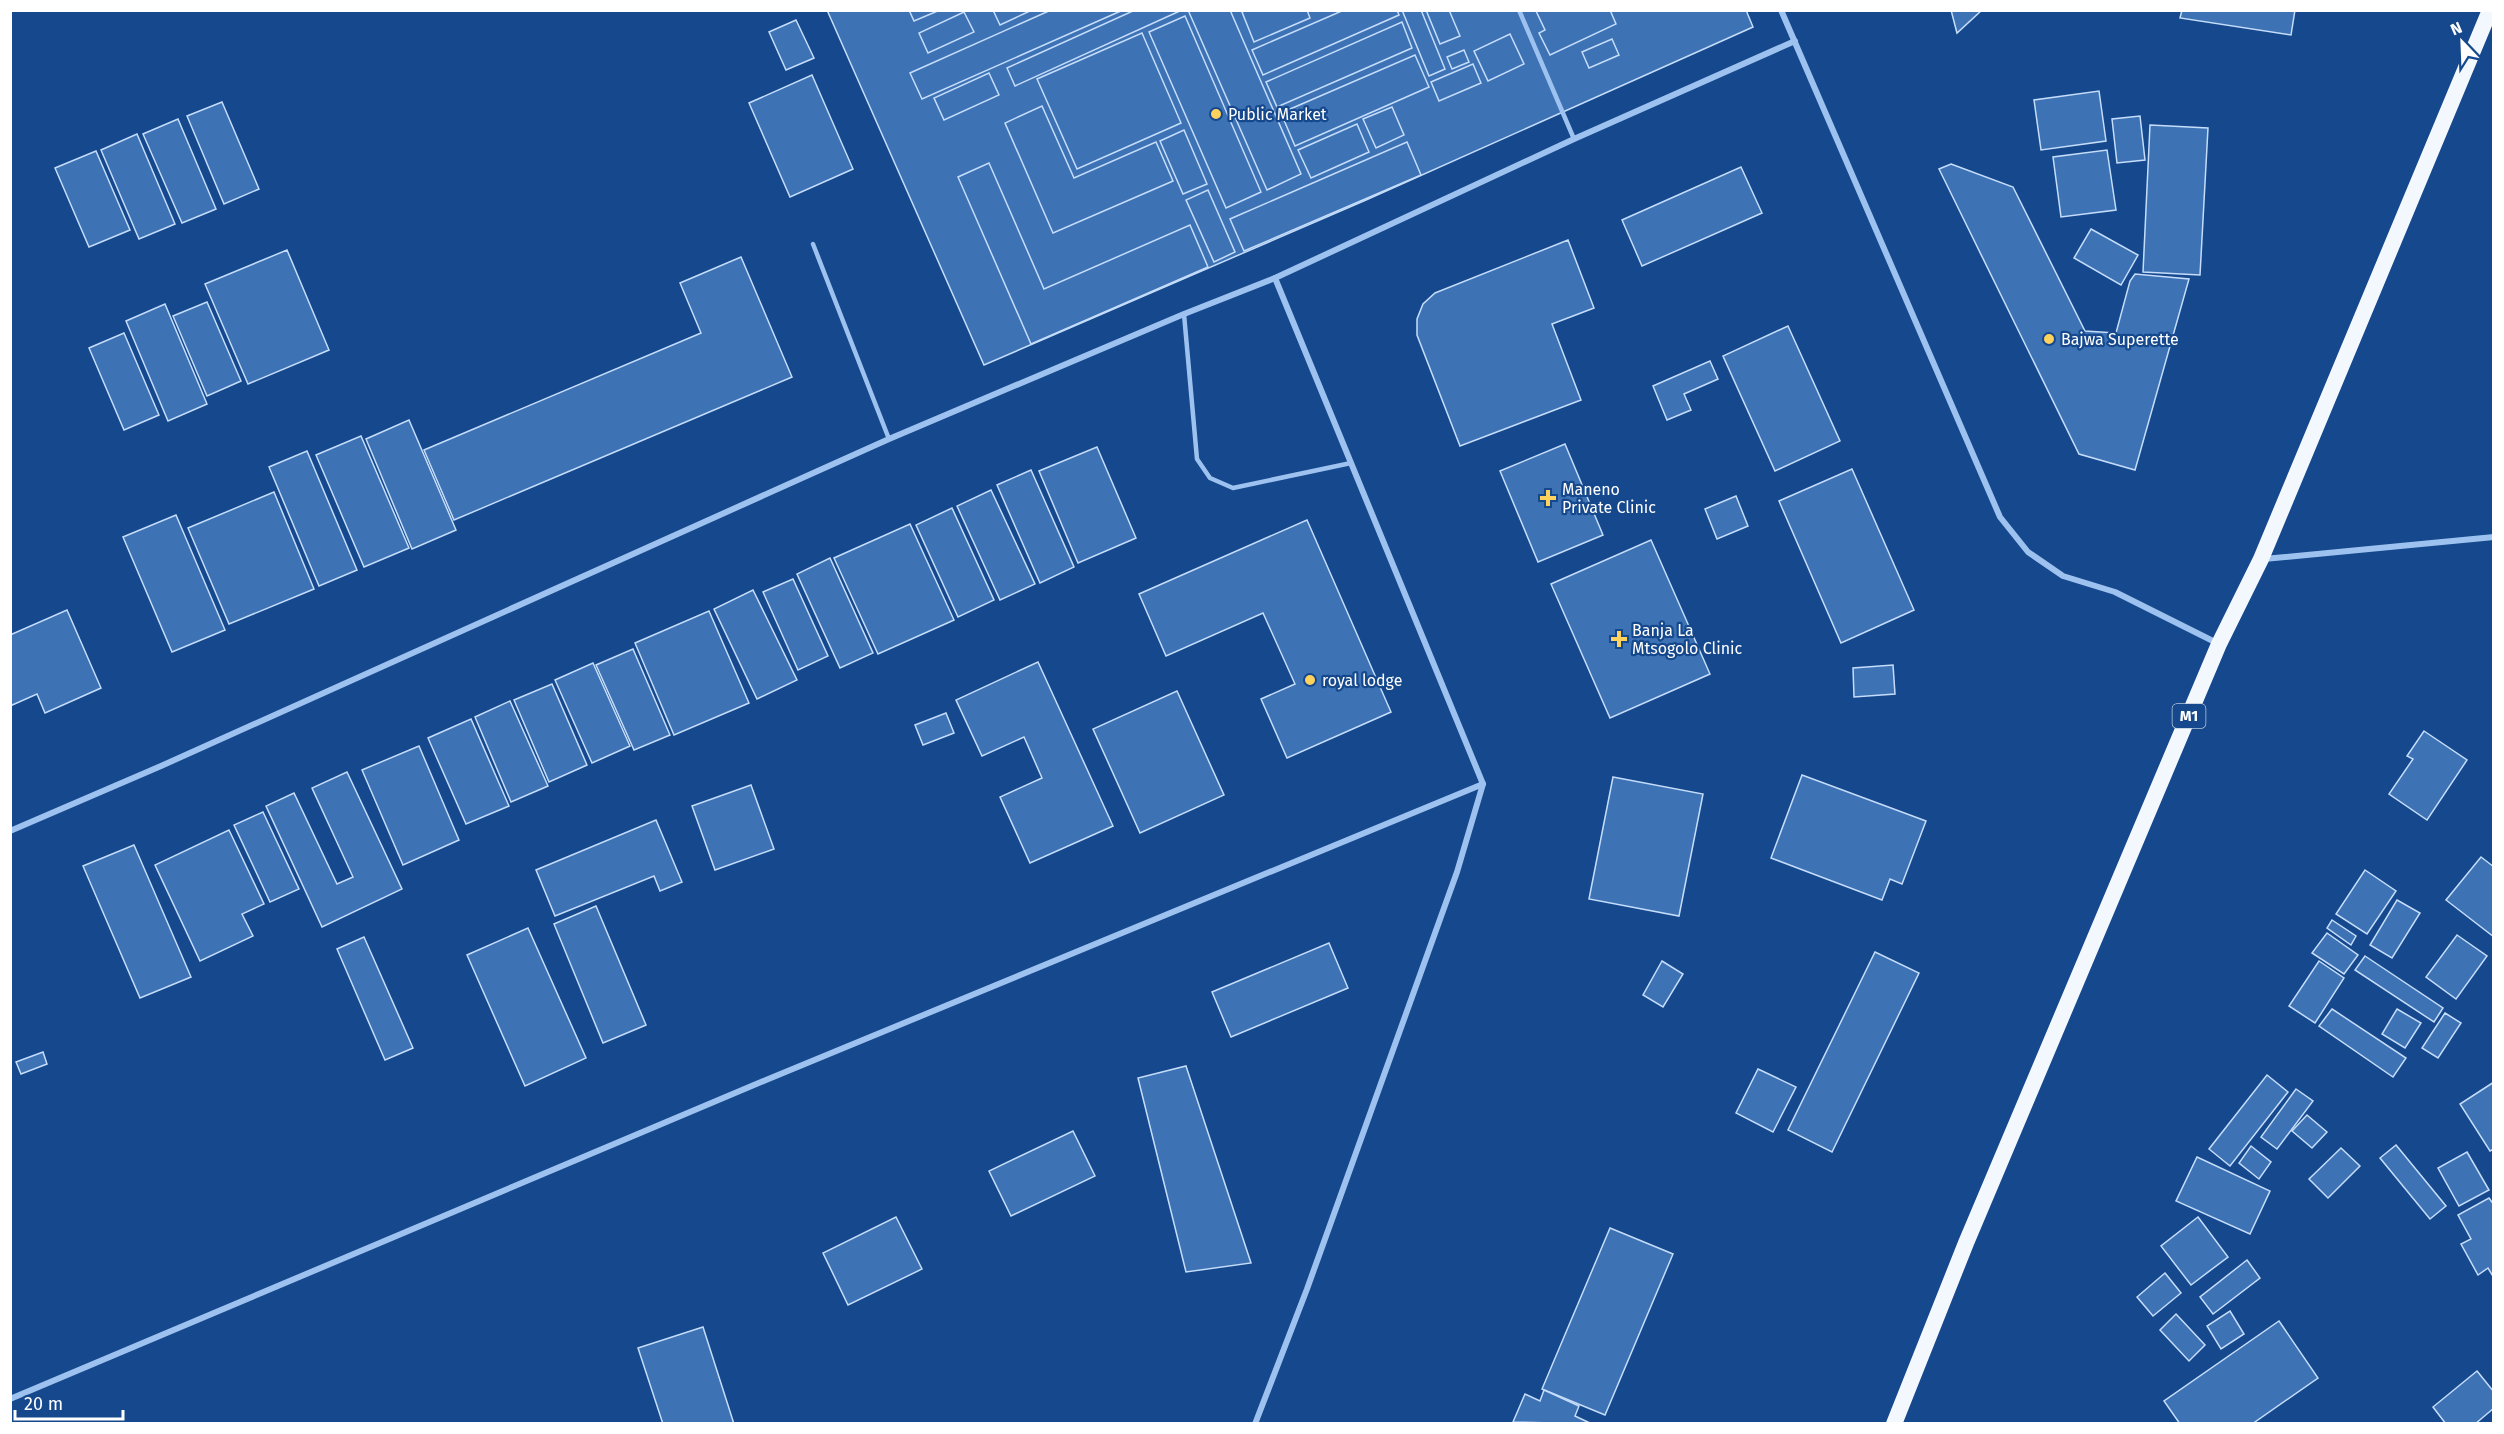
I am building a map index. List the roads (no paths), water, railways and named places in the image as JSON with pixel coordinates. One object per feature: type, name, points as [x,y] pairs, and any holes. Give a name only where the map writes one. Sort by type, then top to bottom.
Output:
[{"type":"highway","name":"M1","points":[[1894,1424],[1966,1243],[2219,644],[2261,559],[2491,14]]},
{"type":"street","points":[[1781,10],[2000,517],[2028,552],[2063,576],[2115,592],[2219,644]]},
{"type":"street","points":[[10,831],[161,766],[889,440],[1184,314],[1275,278],[1574,139],[1795,41]]},
{"type":"street","points":[[1255,1424],[1307,1289],[1456,872],[1483,784],[1275,278]]},
{"type":"street","points":[[2261,559],[2493,537]]},
{"type":"street","points":[[10,1399],[766,1080],[1483,784]]},
{"type":"lane","points":[[1519,10],[1574,139]]},
{"type":"lane","points":[[813,244],[889,440]]},
{"type":"lane","points":[[1184,314],[1197,459],[1210,478],[1233,488],[1351,464]]},
{"type":"place","name":"Public Market","points":[[1216,114]]},
{"type":"place","name":"Bajwa Superette","points":[[2049,339]]},
{"type":"place","name":"Maneno Private Clinic","points":[[1548,498]]},
{"type":"place","name":"Banja La Mtsogolo Clinic","points":[[1619,639]]},
{"type":"place","name":"royal lodge","points":[[1310,680]]}]
